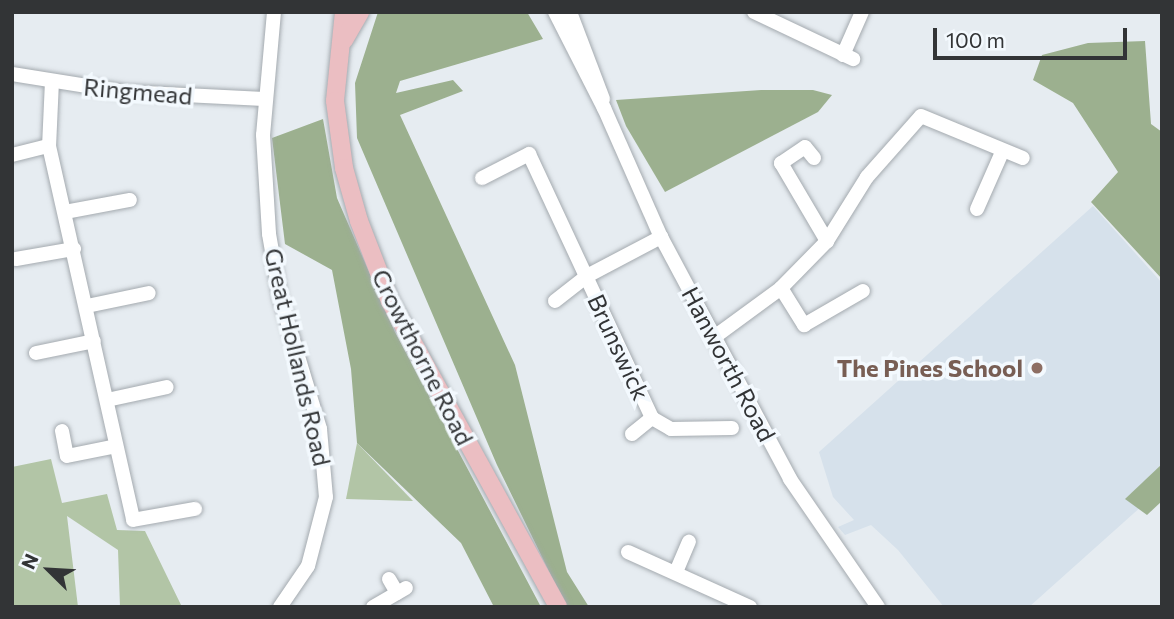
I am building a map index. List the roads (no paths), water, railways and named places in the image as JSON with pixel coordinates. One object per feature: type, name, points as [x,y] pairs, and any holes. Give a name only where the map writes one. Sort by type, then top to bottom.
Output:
[{"type":"main road","name":"Crowthorne Road","points":[[344,12],[334,87],[341,152],[351,196],[377,272],[558,607]]},
{"type":"main road","name":"Crowthorne Road","points":[[339,49],[360,12]]},
{"type":"street","name":"Great Hollands Road","points":[[274,12],[264,99],[263,183],[280,297],[320,429],[326,465],[322,523],[308,566],[288,604]]},
{"type":"street","name":"Hanworth Road","points":[[555,12],[604,108],[661,237],[713,338],[790,479],[874,605]]},
{"type":"street","name":"Hanworth Road","points":[[570,12],[600,86],[604,108]]},
{"type":"street","points":[[754,12],[848,57],[862,12]]},
{"type":"street","name":"Ringmead","points":[[12,74],[125,92],[264,99]]},
{"type":"street","points":[[52,82],[49,146],[133,520],[195,509]]},
{"type":"street","points":[[713,338],[781,288],[827,241],[867,177],[925,112],[1023,158]]},
{"type":"street","points":[[12,155],[49,146]]},
{"type":"street","points":[[814,158],[805,147],[781,163],[827,241]]},
{"type":"street","points":[[977,209],[1003,150]]},
{"type":"street","name":"Brunswick","points":[[482,177],[530,155],[652,418],[671,429],[732,428]]},
{"type":"street","points":[[65,212],[130,200]]},
{"type":"street","name":"Brunswick","points":[[555,301],[587,276],[661,237]]},
{"type":"street","points":[[16,258],[74,249]]},
{"type":"street","points":[[781,288],[804,325],[863,291]]},
{"type":"street","points":[[87,306],[149,293]]},
{"type":"street","points":[[36,353],[94,341]]},
{"type":"street","points":[[107,400],[167,387]]},
{"type":"street","name":"Brunswick","points":[[632,434],[652,418]]},
{"type":"street","points":[[62,431],[67,456],[116,446]]},
{"type":"street","points":[[676,572],[689,542]]},
{"type":"street","points":[[628,552],[750,607]]},
{"type":"street","points":[[373,607],[402,590],[389,579]]},
{"type":"place","name":"The Pines School","points":[[1037,368]]}]
